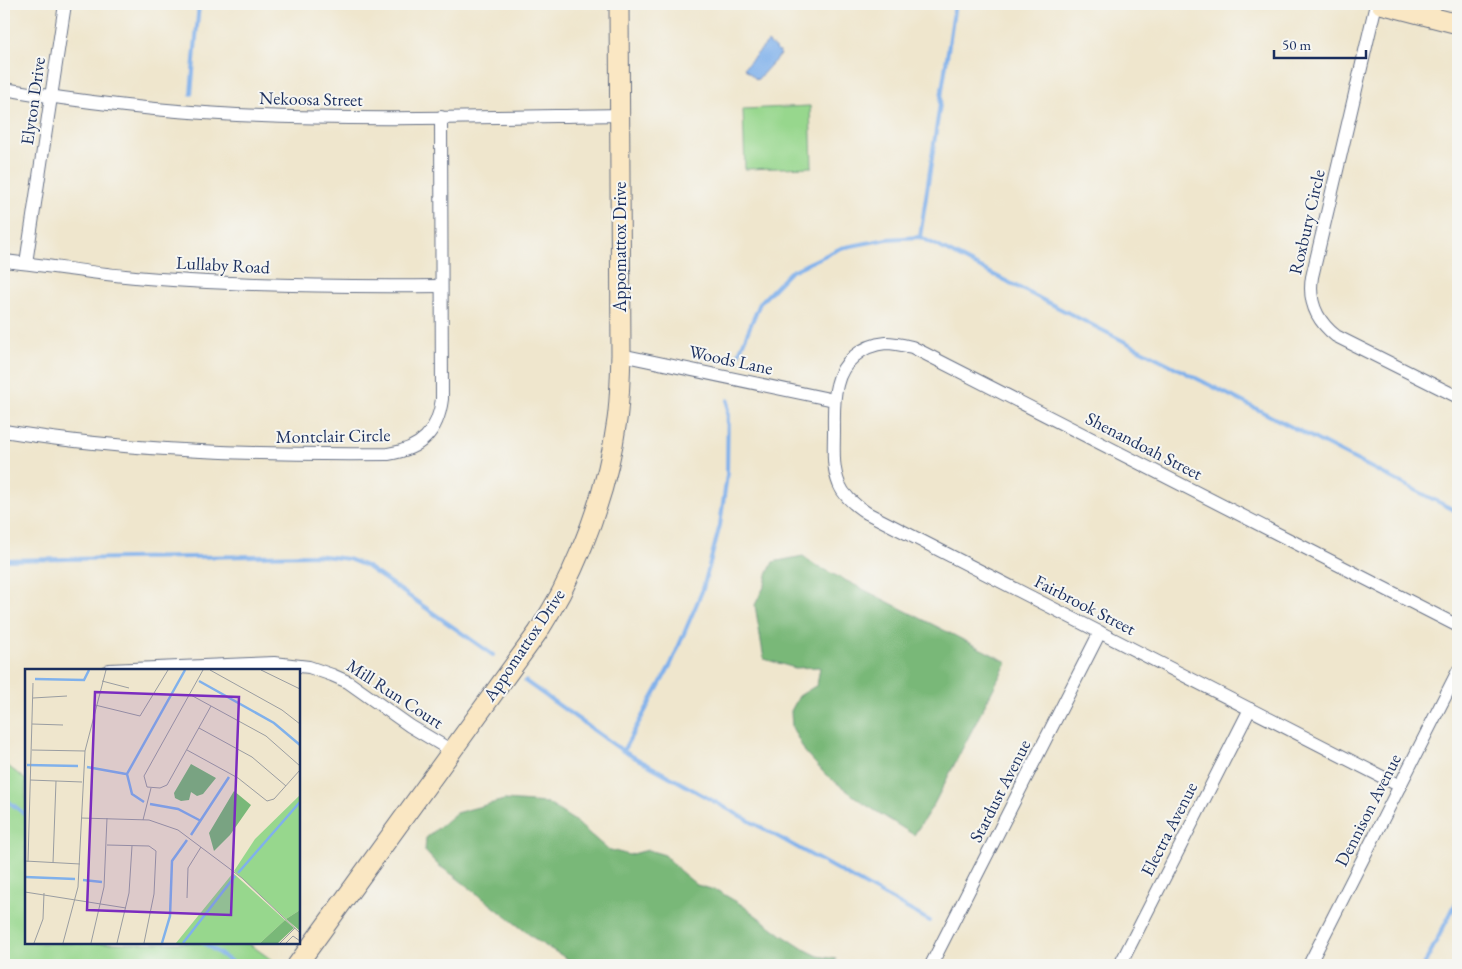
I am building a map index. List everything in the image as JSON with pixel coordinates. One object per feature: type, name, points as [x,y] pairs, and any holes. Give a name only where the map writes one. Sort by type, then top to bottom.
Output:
[{"type":"street","name":"Elyton Drive","points":[[26,263],[65,4]]},
{"type":"street","name":"Appomattox Drive","points":[[300,961],[538,632],[560,594],[598,506],[611,455],[619,403],[621,355],[619,4]]},
{"type":"street","name":"Roxbury Circle","points":[[1376,4],[1312,277],[1311,298],[1314,310],[1320,320],[1336,336],[1458,397]]},
{"type":"street","points":[[1381,4],[1458,24]]},
{"type":"street","name":"Nekoosa Street","points":[[4,89],[51,97],[158,109],[237,115],[324,118],[620,115]]},
{"type":"street","name":"Montclair Circle","points":[[4,431],[122,446],[225,453],[287,455],[388,454],[412,448],[426,437],[435,425],[442,399],[441,117]]},
{"type":"street","name":"Lullaby Road","points":[[4,261],[124,276],[209,282],[276,285],[441,286]]},
{"type":"street","name":"Shenandoah Street","points":[[834,400],[842,371],[861,351],[871,346],[885,343],[912,347],[1458,626]]},
{"type":"street","name":"Woods Lane","points":[[621,355],[834,400]]},
{"type":"street","name":"Fairbrook Street","points":[[834,400],[834,461],[836,474],[843,492],[857,507],[1400,786]]},
{"type":"street","name":"Stardust Avenue","points":[[931,965],[1100,632]]},
{"type":"street","name":"Mill Run Court","points":[[133,669],[274,663],[309,667],[348,682],[410,726],[452,751]]},
{"type":"street","name":"Dennison Avenue","points":[[1309,965],[1458,671]]},
{"type":"street","name":"Electra Avenue","points":[[1120,965],[1250,709]]},
{"type":"green space","points":[[810,106],[812,167],[745,169],[743,109]]},
{"type":"green space","points":[[803,556],[815,565],[1007,662],[934,804],[914,835],[863,803],[825,774],[805,752],[792,727],[791,711],[799,696],[817,685],[820,667],[795,668],[764,659],[755,605],[765,585],[773,562]]},
{"type":"green space","points":[[4,763],[25,779],[25,944],[249,944],[279,965],[4,965]]},
{"type":"green space","points":[[504,800],[547,803],[575,821],[607,849],[629,855],[648,850],[665,855],[697,885],[718,891],[742,905],[802,948],[818,956],[836,959],[833,965],[578,965],[539,942],[438,865],[425,851],[426,838],[456,813]]},
{"type":"water","points":[[768,42],[781,54],[757,80],[744,68]]},
{"type":"waterway","points":[[191,94],[199,4]]},
{"type":"waterway","points":[[920,237],[955,4]]},
{"type":"waterway","points":[[736,360],[760,303],[790,272],[841,248],[887,239],[920,237],[1458,512]]},
{"type":"waterway","points":[[623,751],[671,664],[703,589],[720,525],[727,475],[728,400]]},
{"type":"waterway","points":[[4,560],[315,555],[348,559],[366,566],[493,655]]},
{"type":"waterway","points":[[525,681],[623,751],[930,921]]},
{"type":"waterway","points":[[4,798],[25,814]]},
{"type":"waterway","points":[[1424,965],[1458,899]]},
{"type":"waterway","points":[[205,944],[236,965]]}]
